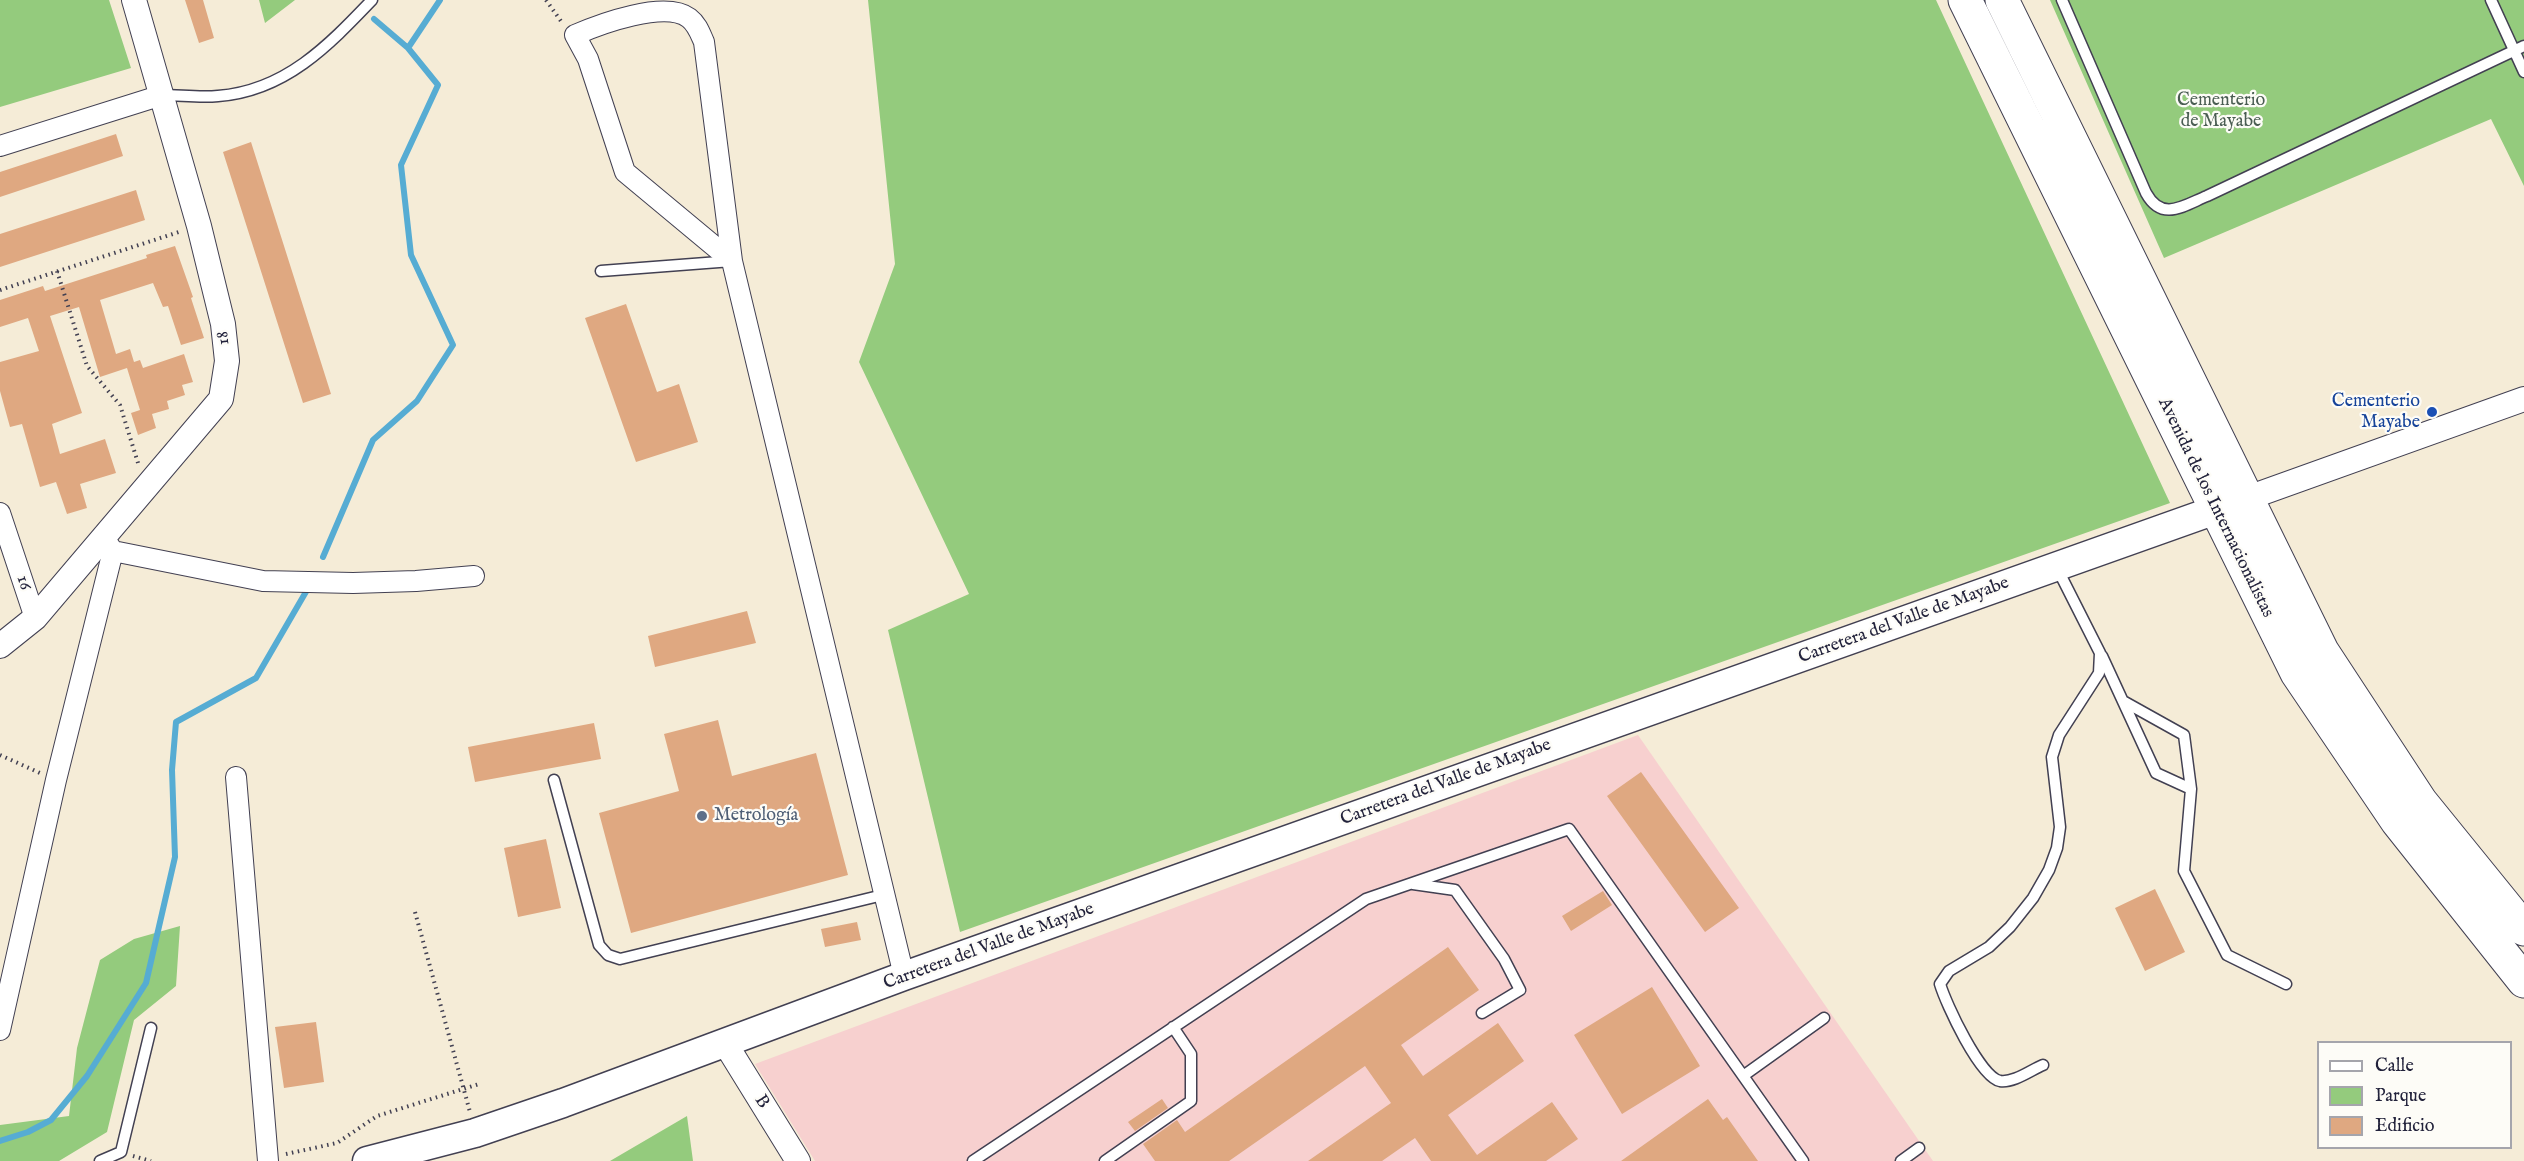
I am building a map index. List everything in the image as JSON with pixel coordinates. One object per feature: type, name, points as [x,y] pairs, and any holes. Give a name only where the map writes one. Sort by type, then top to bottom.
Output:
[{"type":"highway","name":"Avenida de los Internacionalistas","points":[[1965,0],[2230,505],[2421,802],[2524,929]]},
{"type":"highway","name":"Avenida de los Internacionalistas","points":[[2002,0],[2230,505],[2297,673],[2397,821],[2524,981]]},
{"type":"main road","name":"Carretera del Valle de Mayabe","points":[[367,1161],[475,1133],[904,976],[2230,505]]},
{"type":"street","name":"18","points":[[0,646],[35,618],[109,544],[146,487],[221,399],[227,361],[223,324],[199,226],[134,0]]},
{"type":"street","points":[[732,261],[625,172],[588,59],[575,35],[604,21],[665,11],[687,16],[697,26],[704,42],[732,261],[904,976]]},
{"type":"street","points":[[0,146],[162,95]]},
{"type":"street","name":"Carretera del Valle de Mayabe","points":[[2230,505],[2524,399]]},
{"type":"street","name":"16","points":[[0,513],[35,618]]},
{"type":"street","points":[[0,1030],[109,544],[263,581],[374,582],[474,576]]},
{"type":"street","points":[[236,777],[268,1160]]},
{"type":"street","name":"B","points":[[725,1043],[798,1161]]},
{"type":"lane","points":[[162,95],[219,96],[274,83],[308,63],[372,0]]},
{"type":"lane","points":[[2062,0],[2146,193],[2155,207],[2162,210],[2174,210],[2207,196],[2519,49]]},
{"type":"lane","points":[[2491,0],[2519,49],[2524,72]]},
{"type":"lane","points":[[601,271],[732,261]]},
{"type":"lane","points":[[2056,566],[2156,773],[2191,789]]},
{"type":"lane","points":[[2043,1065],[2008,1081],[1992,1077],[1980,1063],[1944,1000],[1940,984],[1949,971],[1989,947],[2010,927],[2049,870],[2057,848],[2060,826],[2052,758],[2059,735],[2099,673],[2100,653]]},
{"type":"lane","points":[[2123,701],[2184,735],[2191,789],[2184,871],[2227,955],[2286,984]]},
{"type":"lane","points":[[554,780],[599,945],[608,955],[620,959],[886,894]]},
{"type":"lane","points":[[973,1161],[1366,899],[1569,829],[1803,1161]]},
{"type":"lane","points":[[1410,884],[1455,890],[1504,959],[1520,990],[1482,1013]]},
{"type":"lane","points":[[1743,1076],[1824,1018]]},
{"type":"lane","points":[[1105,1161],[1191,1101],[1191,1054],[1173,1027]]},
{"type":"lane","points":[[100,1161],[121,1152],[151,1028]]},
{"type":"lane","points":[[1900,1161],[1919,1148]]},
{"type":"path","points":[[546,0],[559,20],[575,35]]},
{"type":"path","points":[[0,290],[199,226]]},
{"type":"path","points":[[57,271],[87,366],[120,405],[146,487]]},
{"type":"path","points":[[0,755],[56,780]]},
{"type":"path","points":[[415,912],[465,1088],[475,1133]]},
{"type":"path","points":[[268,1160],[337,1143],[377,1116],[479,1084]]},
{"type":"shaded area","points":[[1638,735],[1933,1161],[815,1161],[755,1064]]},
{"type":"green space","points":[[0,0],[109,0],[131,68],[0,107]]},
{"type":"green space","points":[[259,0],[295,0],[265,23]]},
{"type":"green space","points":[[868,0],[1936,0],[2170,503],[960,932],[888,630],[969,594],[859,362],[895,264]]},
{"type":"green space","name":"Cementerio de Mayabe","points":[[2050,0],[2524,0],[2524,186],[2491,119],[2164,258]]},
{"type":"green space","points":[[180,926],[176,986],[134,1020],[107,1132],[59,1161],[0,1161],[0,1125],[69,1116],[77,1048],[100,960],[134,939]]},
{"type":"green space","points":[[687,1116],[693,1161],[610,1161]]},
{"type":"building","points":[[185,0],[203,0],[214,38],[199,43]]},
{"type":"building","points":[[116,134],[123,156],[0,197],[0,172]]},
{"type":"building","points":[[251,142],[331,394],[303,403],[223,152]]},
{"type":"building","points":[[136,190],[145,220],[0,267],[0,234]]},
{"type":"building","points":[[175,246],[193,297],[191,298],[204,338],[181,345],[168,306],[163,307],[153,283],[100,300],[116,354],[130,349],[134,362],[140,360],[143,368],[184,354],[193,382],[182,385],[185,395],[167,401],[169,409],[152,414],[156,428],[138,435],[131,413],[140,410],[127,368],[100,377],[79,307],[50,316],[82,413],[52,424],[60,454],[105,439],[116,473],[80,484],[87,508],[67,514],[56,482],[40,487],[22,424],[10,427],[0,391],[0,362],[39,351],[28,318],[0,327],[0,300],[43,286],[45,291],[147,258],[146,255]]},
{"type":"building","points":[[626,304],[657,392],[679,384],[698,442],[636,462],[585,318]]},
{"type":"building","points":[[747,611],[756,643],[655,667],[648,636]]},
{"type":"building","points":[[718,720],[732,776],[816,753],[848,875],[631,933],[599,813],[679,791],[664,734]]},
{"type":"building","points":[[594,723],[601,759],[475,782],[468,747]]},
{"type":"building","points":[[1641,772],[1739,908],[1705,932],[1607,796]]},
{"type":"building","points":[[546,839],[561,908],[518,917],[504,848]]},
{"type":"building","points":[[2155,889],[2185,952],[2145,971],[2115,908]]},
{"type":"building","points":[[1603,891],[1612,905],[1571,931],[1562,916]]},
{"type":"building","points":[[857,922],[861,940],[825,947],[821,929]]},
{"type":"building","points":[[1448,947],[1479,990],[1401,1045],[1423,1076],[1498,1023],[1524,1061],[1448,1115],[1477,1155],[1552,1102],[1578,1139],[1546,1161],[1431,1161],[1415,1138],[1382,1161],[1308,1161],[1391,1103],[1365,1066],[1229,1161],[1155,1161],[1143,1144],[1177,1120],[1185,1132]]},
{"type":"building","points":[[1652,987],[1700,1066],[1622,1114],[1574,1035]]},
{"type":"building","points":[[316,1022],[324,1082],[284,1088],[275,1027]]},
{"type":"building","points":[[1162,1099],[1168,1108],[1135,1131],[1128,1122]]},
{"type":"building","points":[[1708,1099],[1723,1120],[1727,1117],[1758,1161],[1621,1161]]},
{"type":"waterway","points":[[408,48],[440,0]]},
{"type":"waterway","points":[[323,557],[373,440],[417,401],[453,345],[411,255],[401,165],[438,85],[408,48],[374,19]]},
{"type":"waterway","points":[[0,1141],[28,1132],[51,1120],[87,1076],[146,983],[175,857],[172,770],[176,722],[256,678],[307,590]]},
{"type":"place","name":"Cementerio Mayabe","points":[[2432,412]]},
{"type":"place","name":"Metrología","points":[[702,816]]}]
